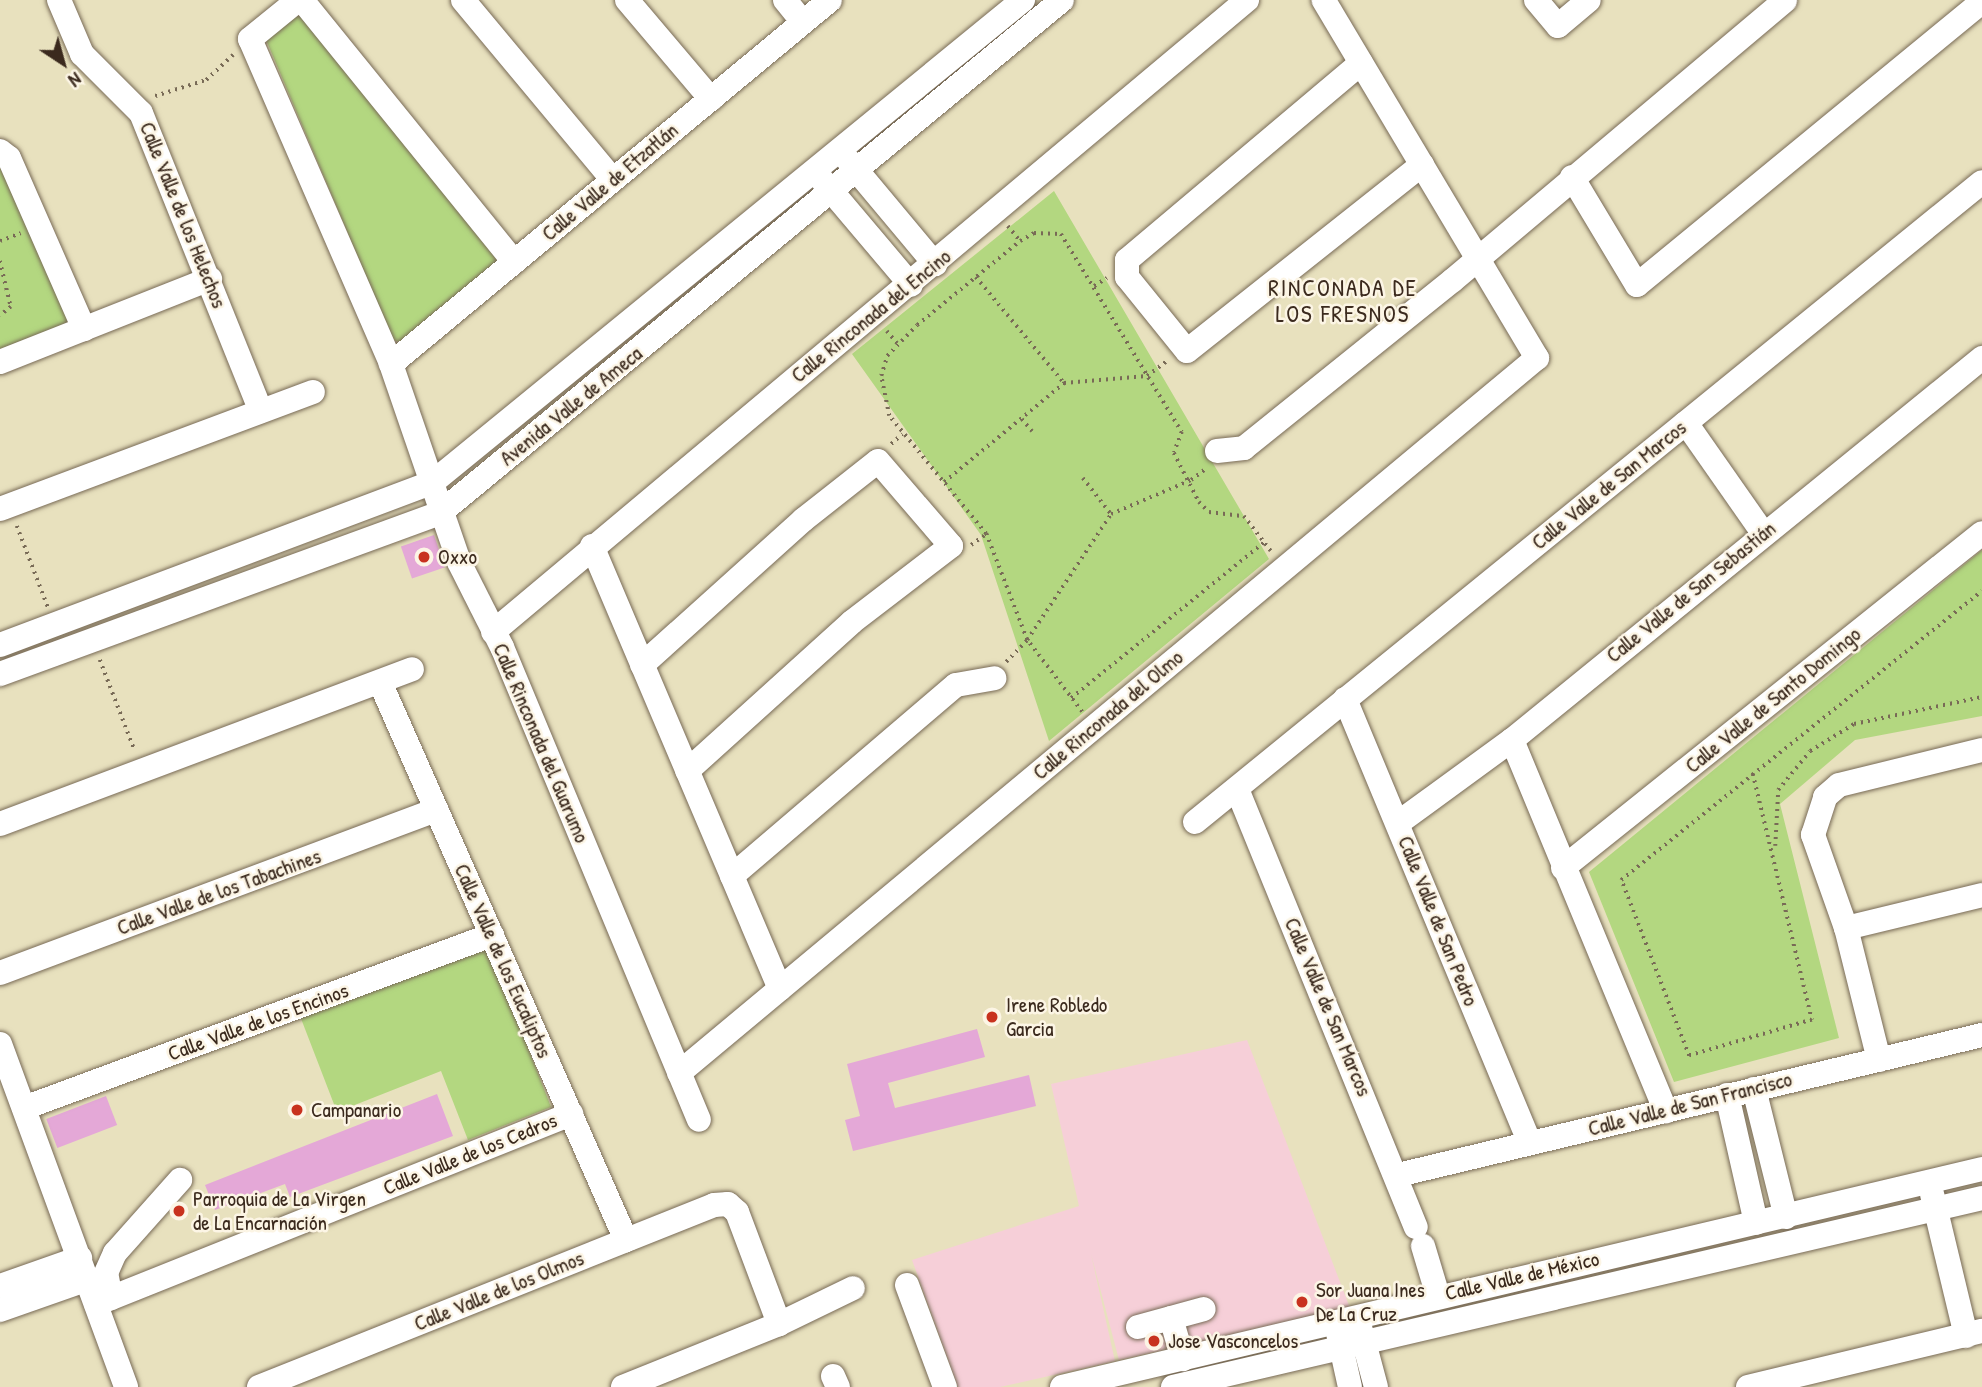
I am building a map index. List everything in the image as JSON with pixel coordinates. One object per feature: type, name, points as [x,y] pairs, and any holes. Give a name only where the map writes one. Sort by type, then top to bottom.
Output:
[{"type":"street","name":"Calle Valle de los Helechos","points":[[59,0],[82,54],[133,103],[210,279],[261,411]]},
{"type":"street","points":[[250,39],[300,0],[514,262]]},
{"type":"street","points":[[463,0],[613,180]]},
{"type":"street","points":[[627,0],[711,99]]},
{"type":"street","points":[[785,0],[803,22]]},
{"type":"street","name":"Calle Valle de Etzatlán","points":[[391,364],[830,0]]},
{"type":"street","name":"Avenida Valle de Ameca","points":[[0,645],[433,482],[815,172],[1031,5],[1062,0]]},
{"type":"street","name":"Calle Rinconada del Encino","points":[[493,632],[592,546],[911,285],[1247,0]]},
{"type":"street","points":[[1324,0],[1477,257]]},
{"type":"street","points":[[1536,0],[1558,26],[1589,0]]},
{"type":"street","points":[[1217,451],[1244,448],[1785,0]]},
{"type":"street","points":[[1572,177],[1637,285],[1982,2]]},
{"type":"street","name":"Avenida Valle de Ameca","points":[[0,674],[440,513],[833,191],[1031,5]]},
{"type":"street","name":"Calle Rinconada del Guarumo","points":[[250,39],[391,364],[433,482],[440,513],[699,1120]]},
{"type":"street","points":[[1362,63],[1127,260],[1127,277],[1182,349],[1193,349],[1422,165]]},
{"type":"street","points":[[0,151],[9,158],[85,328]]},
{"type":"street","points":[[841,152],[935,264]]},
{"type":"street","points":[[815,172],[911,285]]},
{"type":"street","name":"Calle Valle de San Marcos","points":[[1195,822],[1982,182]]},
{"type":"street","name":"Calle Rinconada del Olmo","points":[[679,1073],[1537,358],[1477,257]]},
{"type":"street","points":[[0,362],[210,279]]},
{"type":"street","name":"Calle Valle de San Sebastián","points":[[1398,823],[1512,740],[1763,534],[1981,362]]},
{"type":"street","points":[[5,507],[313,391]]},
{"type":"street","points":[[1686,424],[1763,534]]},
{"type":"street","points":[[642,665],[803,520],[878,461],[951,546],[852,622],[687,771]]},
{"type":"street","name":"Calle Valle de Santo Domingo","points":[[1563,868],[1982,533]]},
{"type":"street","points":[[592,546],[780,989]]},
{"type":"street","points":[[0,824],[412,669]]},
{"type":"street","points":[[732,876],[956,685],[995,678]]},
{"type":"street","name":"Calle Valle de los Eucaliptos","points":[[380,682],[626,1240]]},
{"type":"street","name":"Calle Valle de San Pedro","points":[[1345,699],[1530,1143]]},
{"type":"street","points":[[1512,740],[1666,1111]]},
{"type":"street","points":[[1879,1060],[1846,928],[1813,835],[1825,797],[1839,785],[1982,750]]},
{"type":"street","name":"Calle Valle de San Marcos","points":[[1237,789],[1398,1175],[1420,1236],[1437,1296]]},
{"type":"street","name":"Calle Valle de los Tabachines","points":[[0,973],[437,810]]},
{"type":"street","points":[[1846,928],[1982,895]]},
{"type":"street","name":"Calle Valle de los Encinos","points":[[24,1108],[492,935]]},
{"type":"street","name":"Calle Valle de San Francisco","points":[[1398,1175],[1982,1035]]},
{"type":"street","points":[[0,1044],[84,1269],[104,1301]]},
{"type":"street","points":[[1754,1089],[1798,1214],[1816,1237]]},
{"type":"street","points":[[1727,1095],[1756,1223]]},
{"type":"street","name":"Calle Valle de los Cedros","points":[[104,1301],[571,1114]]},
{"type":"street","name":"Calle Valle de México","points":[[1062,1387],[1982,1169]]},
{"type":"street","points":[[125,1387],[104,1301],[106,1273],[115,1253],[180,1180]]},
{"type":"street","points":[[1748,1387],[1974,1334],[1929,1183]]},
{"type":"street","name":"Calle Valle de México","points":[[1172,1387],[1982,1198]]},
{"type":"street","name":"Calle Valle de los Olmos","points":[[258,1387],[714,1205],[728,1204],[737,1212],[779,1324]]},
{"type":"street","points":[[0,1286],[84,1269]]},
{"type":"street","points":[[0,1310],[84,1269]]},
{"type":"street","points":[[907,1285],[944,1387]]},
{"type":"street","points":[[623,1387],[779,1324],[853,1288]]},
{"type":"street","points":[[1138,1327],[1204,1309]]},
{"type":"street","points":[[1171,1318],[1183,1359]]},
{"type":"street","points":[[1346,1319],[1353,1346],[1376,1387]]},
{"type":"street","points":[[1350,1387],[1353,1346]]},
{"type":"path","points":[[133,103],[206,80],[250,39]]},
{"type":"path","points":[[0,241],[27,231]]},
{"type":"path","points":[[1094,727],[1027,640],[986,534],[889,416],[881,376],[897,343],[976,277],[1034,233],[1061,234],[1182,432],[1174,453],[1187,482],[1209,512],[1244,516],[1285,568]]},
{"type":"path","points":[[0,261],[12,307],[0,316]]},
{"type":"path","points":[[976,277],[1065,383]]},
{"type":"path","points":[[944,482],[1065,383],[1147,376],[1182,349]]},
{"type":"path","points":[[1022,419],[1032,431]]},
{"type":"path","points":[[995,678],[1027,640],[1111,514],[1187,482],[1208,467],[1217,451]]},
{"type":"path","points":[[1083,478],[1111,514]]},
{"type":"path","points":[[5,507],[55,625]]},
{"type":"path","points":[[1071,698],[1264,542]]},
{"type":"path","points":[[1753,775],[1775,852],[1812,1020],[1689,1056],[1621,880],[1982,591]]},
{"type":"path","points":[[92,641],[142,770]]},
{"type":"path","points":[[1775,852],[1778,790],[1810,751],[1854,724],[1982,697]]},
{"type":"shaded area","points":[[1247,1040],[1350,1308],[1119,1360],[1091,1254],[1115,1361],[1000,1387],[958,1387],[912,1260],[1079,1206],[1051,1084]]},
{"type":"green space","points":[[289,16],[305,16],[507,263],[409,344],[393,340],[264,35]]},
{"type":"green space","points":[[0,156],[76,322],[0,349]]},
{"type":"green space","points":[[1054,191],[1269,559],[1049,741],[981,535],[852,354]]},
{"type":"green space","points":[[1982,550],[1982,716],[1855,740],[1780,804],[1839,1038],[1674,1082],[1589,872]]},
{"type":"green space","points":[[487,943],[551,1107],[468,1140],[441,1071],[337,1112],[300,1016]]},
{"type":"building","name":"Oxxo","points":[[434,535],[445,567],[412,579],[401,546]]},
{"type":"building","points":[[977,1029],[985,1057],[888,1083],[895,1108],[1029,1075],[1036,1106],[853,1151],[845,1120],[860,1116],[847,1064]]},
{"type":"building","points":[[437,1094],[453,1136],[290,1197],[285,1184],[215,1210],[205,1185]]},
{"type":"building","points":[[106,1096],[117,1125],[57,1148],[46,1119]]},
{"type":"place","name":"Oxxo","points":[[424,557]]},
{"type":"place","name":"Irene Robledo Garcia","points":[[992,1017]]},
{"type":"place","name":"Campanario","points":[[297,1110]]},
{"type":"place","name":"Parroquia de La Virgen de La Encarnación","points":[[179,1211]]},
{"type":"place","name":"Sor Juana Ines De La Cruz","points":[[1302,1302]]},
{"type":"place","name":"Jose Vasconcelos","points":[[1154,1341]]},
{"type":"district","name":"RINCONADA DE LOS FRESNOS","points":[[1343,301]]}]
